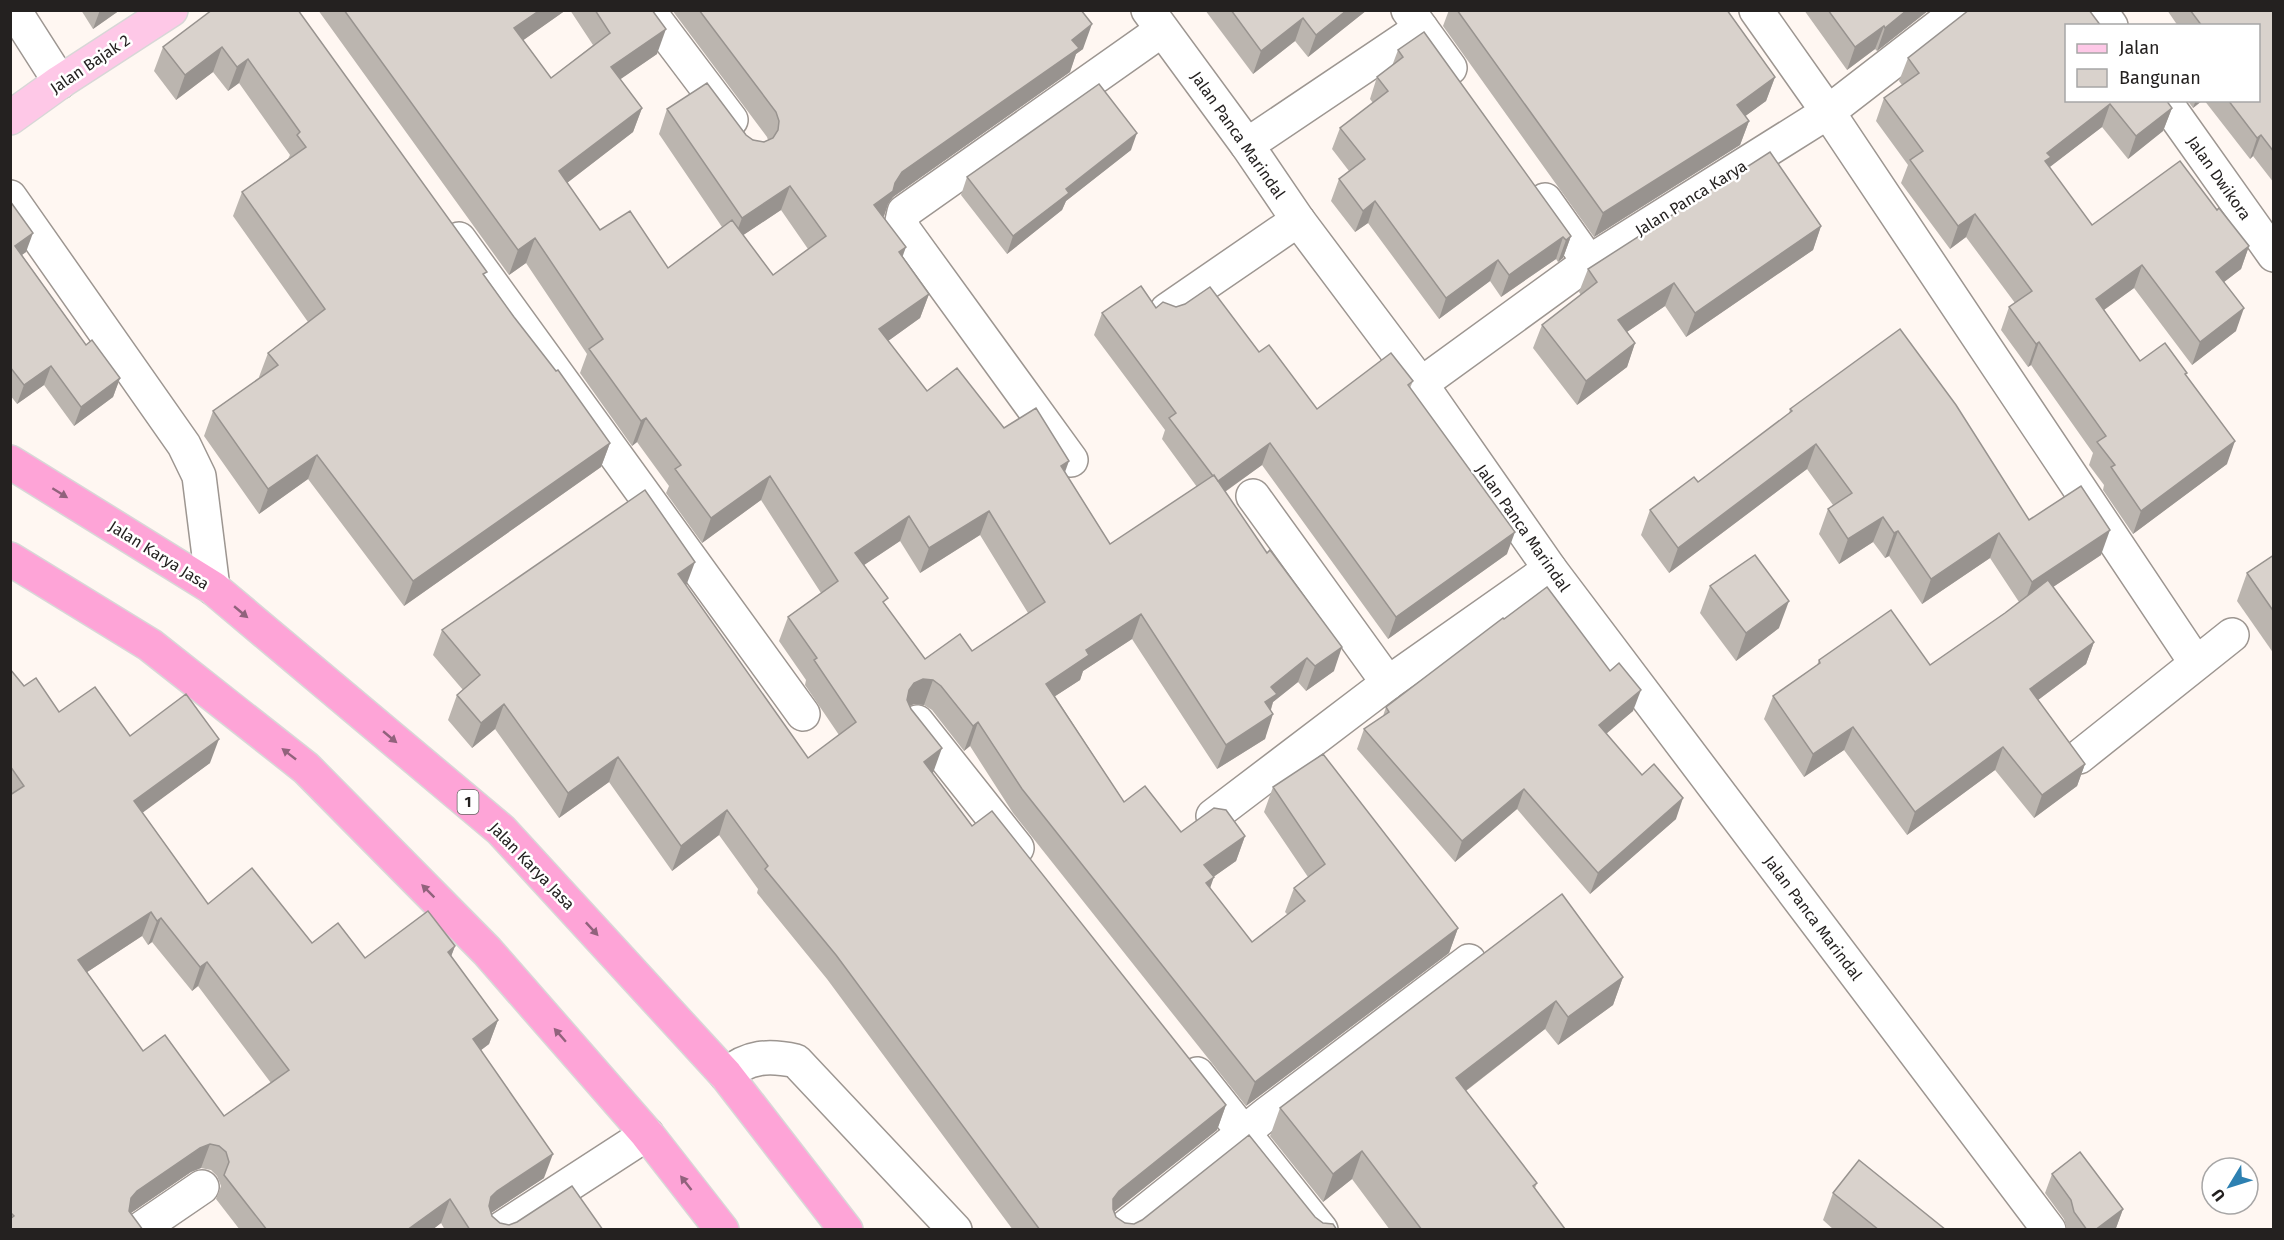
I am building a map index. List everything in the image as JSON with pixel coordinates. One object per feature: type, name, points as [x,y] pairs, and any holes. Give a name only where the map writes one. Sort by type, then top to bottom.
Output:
[{"type":"highway","name":"Jalan Karya Jasa","points":[[10,462],[213,588],[501,830],[726,1075],[846,1230]]},
{"type":"highway","points":[[10,559],[150,645],[306,768],[487,951],[647,1134],[722,1230]]},
{"type":"main road","name":"Jalan Bajak 2","points":[[10,118],[60,82],[171,10]]},
{"type":"street","points":[[14,10],[60,82]]},
{"type":"street","points":[[648,10],[752,148]]},
{"type":"street","points":[[1756,10],[1828,112],[2196,663]]},
{"type":"street","name":"Jalan Panca Karya","points":[[1421,384],[1589,262],[1828,112],[1960,10]]},
{"type":"street","points":[[2100,10],[2110,24]]},
{"type":"street","points":[[1247,145],[1414,19],[1468,93]]},
{"type":"street","points":[[1071,460],[904,230],[902,222],[904,212],[1155,20]]},
{"type":"street","name":"Jalan Panca Marindal","points":[[1155,20],[1247,145],[1298,220],[1421,384],[1550,569],[2049,1230]]},
{"type":"street","name":"Jalan Dwikora","points":[[2165,102],[2274,255]]},
{"type":"street","points":[[1528,178],[1589,262]]},
{"type":"street","points":[[10,196],[184,445],[199,476],[213,588]]},
{"type":"street","points":[[441,213],[803,714]]},
{"type":"street","points":[[1167,310],[1298,220]]},
{"type":"street","points":[[1253,496],[1388,683]]},
{"type":"street","points":[[1213,816],[1388,683],[1550,569]]},
{"type":"street","points":[[2079,757],[2232,635]]},
{"type":"street","points":[[917,722],[1036,872]]},
{"type":"street","points":[[1122,1230],[1268,1113],[1469,961]]},
{"type":"street","points":[[1177,1049],[1321,1230]]},
{"type":"street","points":[[726,1075],[738,1064],[757,1059],[777,1056],[796,1060],[956,1230]]},
{"type":"street","points":[[500,1230],[647,1134]]},
{"type":"street","points":[[139,1230],[202,1187]]},
{"type":"building","points":[[212,10],[298,10],[487,272],[483,274],[556,371],[558,370],[610,443],[413,581],[317,455],[268,489],[213,411],[278,365],[268,353],[325,309],[242,192],[306,147],[297,135],[300,132],[248,59],[237,67],[222,47],[185,75],[163,47]]},
{"type":"building","points":[[344,10],[540,10],[514,28],[551,78],[610,33],[595,10],[652,10],[666,29],[611,67],[642,108],[559,171],[600,230],[630,211],[668,268],[732,220],[773,275],[826,236],[790,186],[742,218],[667,109],[707,83],[746,135],[753,140],[764,142],[773,138],[778,130],[779,121],[776,112],[699,10],[1081,10],[1092,24],[1072,40],[1079,48],[902,172],[893,191],[874,205],[906,247],[899,252],[929,294],[879,329],[927,391],[957,368],[1004,428],[1036,408],[1069,461],[1061,466],[1110,544],[1214,475],[1267,553],[1270,550],[1342,647],[1315,666],[1307,658],[1271,687],[1277,694],[1265,702],[1273,714],[1226,745],[1141,614],[1086,650],[1089,655],[1046,684],[1124,802],[1145,786],[1181,832],[1214,808],[1226,810],[1245,836],[1204,865],[1214,877],[1206,883],[1252,942],[1305,901],[1294,888],[1325,864],[1273,787],[1323,754],[1458,928],[1255,1082],[1022,789],[978,722],[973,726],[941,686],[933,680],[923,679],[914,683],[909,690],[907,700],[911,709],[942,748],[924,762],[972,826],[992,811],[1226,1105],[1119,1191],[1113,1199],[1116,1217],[1125,1223],[1134,1224],[1142,1220],[1249,1135],[1315,1217],[1323,1223],[1333,1224],[1337,1230],[1040,1230],[836,955],[765,869],[768,866],[727,810],[681,846],[618,757],[568,793],[504,704],[481,723],[457,695],[480,675],[442,630],[645,490],[695,562],[678,574],[808,758],[856,722],[814,660],[817,658],[788,617],[838,581],[770,476],[711,518],[675,469],[681,465],[646,418],[641,421],[589,349],[603,339],[535,238],[518,250]],"holes":[[[989,511],[1045,602],[972,651],[960,634],[925,659],[883,602],[888,598],[855,553],[909,516],[929,548]]]},
{"type":"building","points":[[1231,10],[1347,10],[1316,35],[1303,18],[1261,51]]},
{"type":"building","points":[[1457,10],[1727,10],[1775,77],[1737,105],[1749,121],[1603,213]]},
{"type":"building","points":[[1828,10],[1907,10],[1885,28],[1884,26],[1855,47]]},
{"type":"building","points":[[1969,10],[2089,10],[2100,24],[2065,24],[2065,102],[2168,102],[2172,108],[2136,136],[2110,104],[2047,153],[2051,157],[2045,161],[2092,225],[2180,161],[2217,210],[2219,208],[2249,246],[2216,272],[2244,308],[2200,342],[2142,265],[2096,299],[2140,361],[2165,343],[2235,441],[2141,511],[2111,467],[2115,465],[2097,442],[2106,436],[2039,342],[2036,344],[2009,307],[2032,291],[1975,214],[1958,226],[1910,160],[1923,151],[1884,98],[1919,73],[1908,58]]},
{"type":"building","points":[[2190,10],[2274,10],[2274,152],[2261,135],[2257,138],[2230,102],[2260,102],[2260,24],[2200,24]]},
{"type":"building","points":[[1424,32],[1571,236],[1566,240],[1563,237],[1509,275],[1498,260],[1446,298],[1375,201],[1363,211],[1339,179],[1365,159],[1340,128],[1388,91],[1377,77],[1403,57],[1398,50]]},
{"type":"building","points":[[1099,84],[1137,133],[1066,189],[1069,193],[1013,236],[967,177]]},
{"type":"building","points":[[1770,152],[1821,226],[1695,313],[1674,283],[1618,320],[1635,343],[1586,381],[1542,325],[1597,282],[1588,269]]},
{"type":"building","points":[[10,201],[33,233],[15,246],[86,345],[92,340],[120,378],[81,407],[51,366],[24,385],[10,367]]},
{"type":"building","points":[[1141,286],[1156,308],[1163,302],[1176,307],[1185,304],[1210,287],[1259,352],[1269,345],[1317,409],[1391,353],[1413,381],[1408,385],[1515,532],[1396,617],[1270,443],[1218,481],[1213,476],[1169,418],[1176,413],[1102,313]]},
{"type":"building","points":[[1900,329],[1956,405],[2029,520],[2081,486],[2110,530],[2032,582],[1999,533],[1931,579],[1898,531],[1894,533],[1883,517],[1848,539],[1828,509],[1852,493],[1816,444],[1678,548],[1650,510],[1694,477],[1698,482],[1792,411],[1790,409]]},
{"type":"building","points":[[1755,555],[1789,601],[1746,633],[1710,586]]},
{"type":"building","points":[[2274,555],[2274,612],[2247,573]]},
{"type":"building","points":[[2048,580],[2094,642],[2030,689],[2085,764],[2042,795],[2003,747],[1915,812],[1853,727],[1813,754],[1773,696],[1820,663],[1819,660],[1891,610],[1930,665]]},
{"type":"building","points":[[1547,587],[1610,671],[1619,663],[1641,690],[1599,725],[1642,775],[1654,764],[1683,798],[1598,873],[1524,789],[1462,841],[1364,729],[1389,712],[1386,707]]},
{"type":"building","points":[[10,669],[24,686],[36,678],[59,712],[95,687],[130,736],[186,694],[219,739],[134,801],[208,904],[252,868],[312,943],[338,923],[365,958],[428,911],[455,946],[448,952],[498,1020],[473,1039],[553,1154],[491,1197],[489,1206],[492,1216],[500,1223],[509,1225],[517,1222],[572,1186],[603,1230],[470,1230],[450,1199],[407,1230],[267,1230],[224,1175],[229,1162],[226,1152],[219,1146],[210,1144],[200,1148],[137,1191],[131,1198],[129,1211],[143,1230],[10,1230],[10,1219],[14,1216],[10,1212],[10,795],[24,786],[10,766]],"holes":[[[151,912],[157,921],[161,918],[200,967],[207,962],[289,1070],[224,1116],[165,1035],[143,1051],[78,960]]]},
{"type":"building","points":[[1562,894],[1623,977],[1568,1017],[1556,1001],[1456,1078],[1537,1183],[1533,1186],[1565,1229],[1422,1230],[1362,1151],[1333,1174],[1280,1108]]},
{"type":"building","points":[[2080,1152],[2123,1209],[2095,1230],[2087,1230],[2074,1212],[2071,1200],[2052,1174]]},
{"type":"building","points":[[1859,1160],[1946,1230],[1879,1230],[1833,1193]]}]
